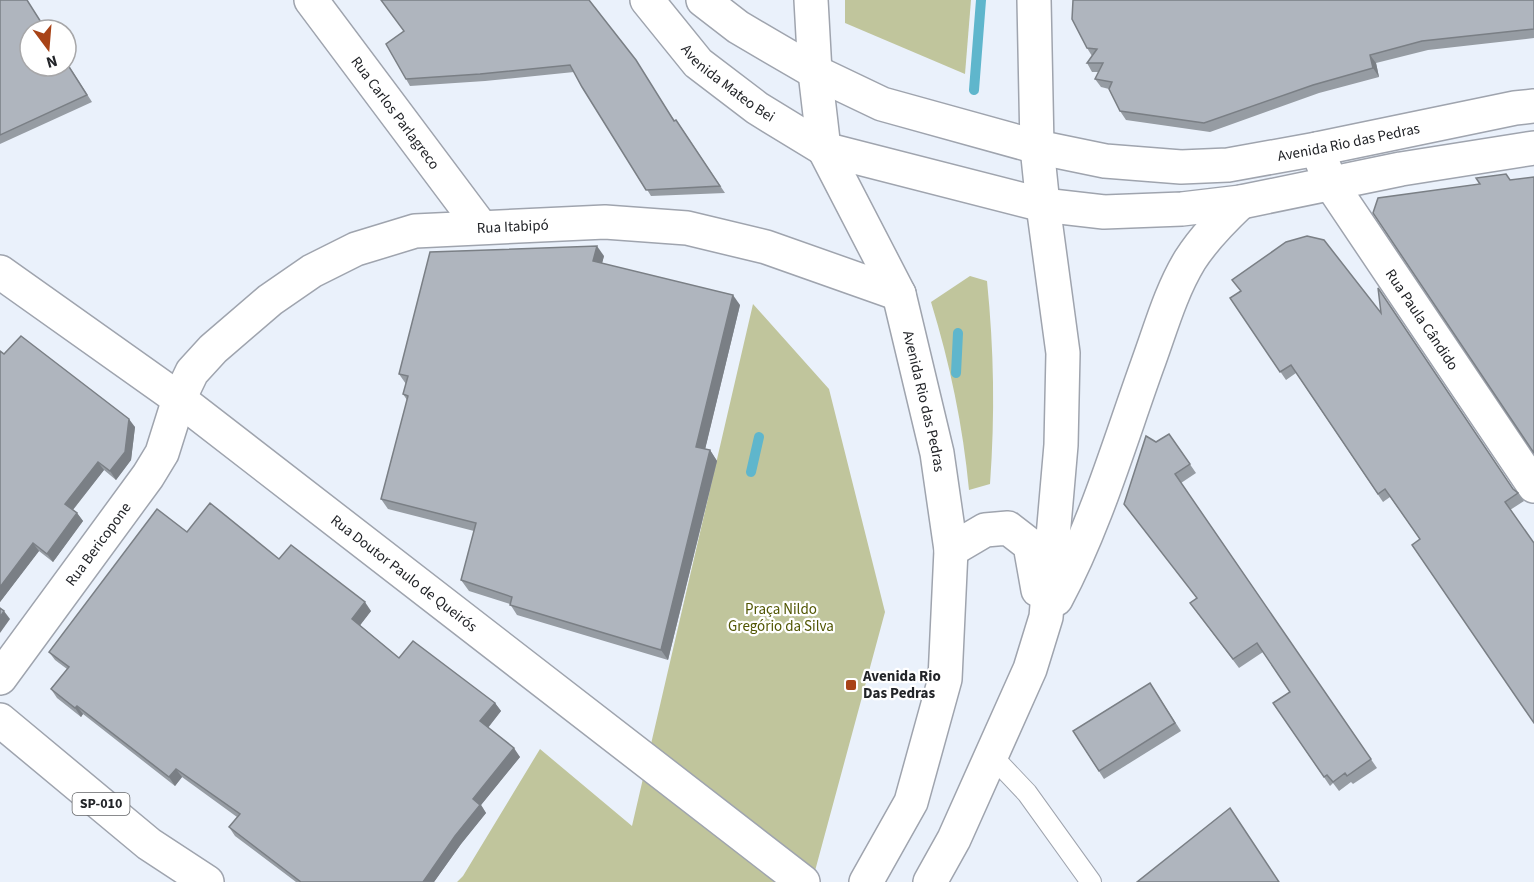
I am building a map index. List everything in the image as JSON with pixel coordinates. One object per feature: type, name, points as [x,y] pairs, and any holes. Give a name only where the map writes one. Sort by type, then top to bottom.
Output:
[{"type":"main road","name":"Rua Carlos Parlagreco","points":[[311,0],[481,227]]},
{"type":"main road","name":"Avenida Mateo Bei","points":[[647,0],[698,63],[757,108],[825,149]]},
{"type":"main road","points":[[703,0],[738,27],[815,72]]},
{"type":"main road","points":[[811,0],[815,72],[825,149],[1043,206],[1104,212],[1182,209],[1241,202],[1413,167],[1534,148]]},
{"type":"main road","points":[[1034,0],[1037,147],[1063,353],[1061,445],[1045,621]]},
{"type":"main road","name":"Avenida Rio das Pedras","points":[[815,72],[882,104],[1037,147],[1106,161],[1181,167],[1228,165],[1534,106]]},
{"type":"main road","name":"Avenida Rio das Pedras","points":[[825,149],[899,294],[937,453],[951,550],[945,679],[911,802],[866,882]]},
{"type":"main road","name":"Rua Paula Cândido","points":[[1317,149],[1330,184],[1534,486]]},
{"type":"main road","points":[[930,882],[954,839],[1030,669],[1045,621],[1067,579],[1092,519],[1175,291],[1199,247],[1214,228],[1241,202]]},
{"type":"main road","name":"Rua Itabipó","points":[[179,399],[192,372],[213,349],[270,300],[312,272],[356,249],[415,231],[605,222],[687,228],[765,247],[899,294]]},
{"type":"main road","name":"Rua Doutor Paulo de Queirós","points":[[0,272],[179,399],[803,882]]},
{"type":"main road","name":"Rua Bericopone","points":[[0,678],[148,476],[162,453],[179,399]]},
{"type":"main road","points":[[951,550],[985,530],[1008,528],[1030,545],[1045,621]]},
{"type":"main road","name":"SP-010","points":[[0,720],[149,844],[207,882]]},
{"type":"lane","points":[[991,755],[1027,793],[1091,882]]},
{"type":"green space","points":[[845,0],[971,0],[965,74],[845,23]]},
{"type":"green space","points":[[970,276],[987,281],[991,332],[993,433],[990,484],[969,490],[955,395],[931,302]]},
{"type":"green space","name":"Praça Nildo Gregório da Silva","points":[[753,304],[829,389],[885,612],[812,882],[457,882],[463,876],[540,749],[632,826]]},
{"type":"building","points":[[0,0],[27,0],[38,18],[18,18],[18,78],[76,78],[87,95],[0,135]]},
{"type":"building","points":[[381,0],[589,0],[636,60],[674,121],[676,120],[720,186],[646,190],[570,65],[406,79],[386,44],[404,31]]},
{"type":"building","points":[[1073,0],[1534,0],[1534,29],[1422,41],[1370,55],[1373,68],[1313,85],[1204,123],[1120,111],[1109,89],[1112,82],[1095,79],[1103,63],[1087,63],[1097,49],[1087,48],[1072,19]]},
{"type":"building","points":[[1506,174],[1510,180],[1534,177],[1534,453],[1373,213],[1378,198],[1480,184],[1476,178]]},
{"type":"building","points":[[1307,236],[1324,240],[1381,313],[1378,288],[1513,489],[1518,493],[1505,502],[1534,543],[1534,723],[1412,545],[1420,539],[1385,489],[1378,494],[1291,365],[1280,372],[1230,298],[1241,291],[1232,280],[1286,242]]},
{"type":"building","points":[[597,246],[593,261],[733,295],[696,447],[710,450],[661,650],[510,605],[512,597],[461,580],[476,523],[381,499],[408,396],[403,394],[408,376],[399,374],[430,252]]},
{"type":"building","points":[[21,336],[129,419],[125,452],[110,471],[98,462],[65,504],[77,513],[47,554],[33,543],[0,587],[0,351],[4,354]]},
{"type":"building","points":[[1169,434],[1190,464],[1175,474],[1371,759],[1347,776],[1345,773],[1333,782],[1327,775],[1324,777],[1273,703],[1290,692],[1257,643],[1233,659],[1190,603],[1197,598],[1124,504],[1146,436],[1156,442]]},
{"type":"building","points":[[210,503],[279,559],[291,545],[365,602],[352,619],[399,658],[413,641],[495,703],[480,721],[514,748],[473,799],[480,805],[423,882],[301,882],[229,827],[240,814],[176,769],[169,777],[77,706],[75,708],[51,689],[69,667],[49,652],[157,509],[187,532]]},
{"type":"building","points":[[1150,683],[1175,723],[1099,771],[1073,731]]},
{"type":"building","points":[[1230,808],[1279,882],[1137,882]]},
{"type":"waterway","points":[[974,90],[981,0]]},
{"type":"waterway","points":[[956,373],[958,333]]},
{"type":"waterway","points":[[751,472],[759,437]]},
{"type":"place","name":"Avenida Rio Das Pedras","points":[[851,685]]}]
